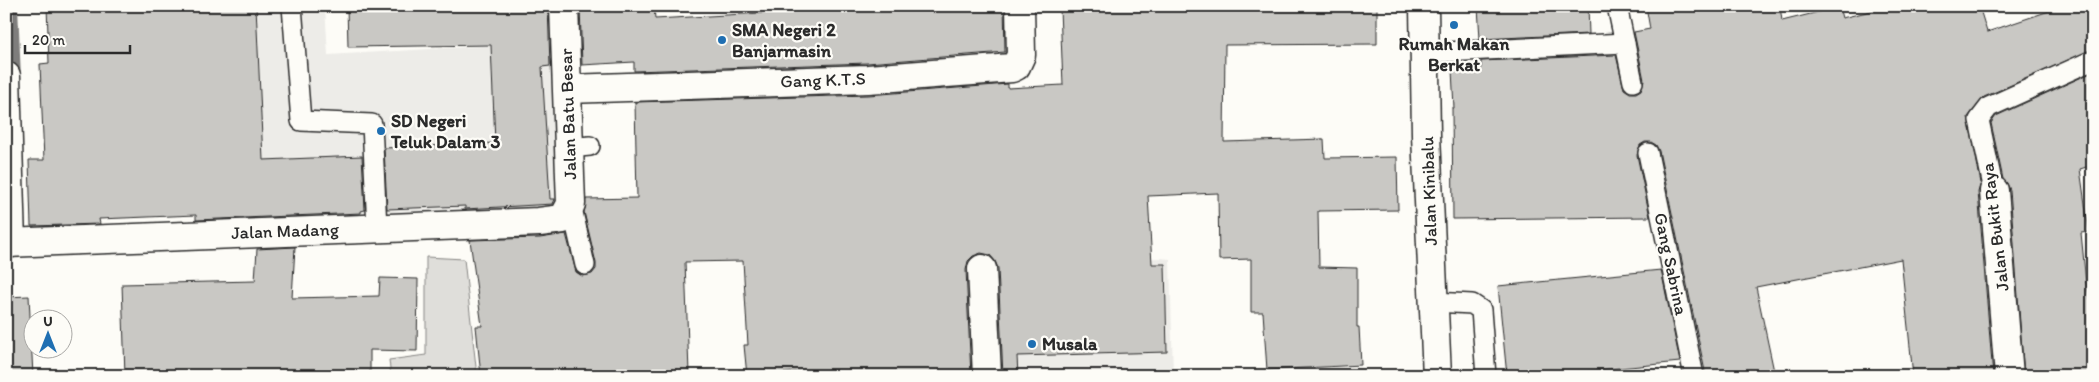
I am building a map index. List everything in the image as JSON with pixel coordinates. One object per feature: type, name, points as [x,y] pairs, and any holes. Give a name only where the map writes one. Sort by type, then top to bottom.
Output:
[{"type":"street","name":"Jalan Batu Besar","points":[[564,6],[568,89],[579,147],[567,212]]},
{"type":"street","name":"Gang K.T.S","points":[[568,89],[868,79],[1012,68],[1016,66],[1020,56],[1020,6]]},
{"type":"street","name":"Jalan Kinibalu","points":[[1424,6],[1426,136],[1437,376]]},
{"type":"street","points":[[6,76],[8,243]]},
{"type":"street","name":"Jalan Bukit Raya","points":[[1994,190],[2009,376]]},
{"type":"street","name":"Jalan Madang","points":[[8,243],[539,222],[567,212]]},
{"type":"street","points":[[982,269],[987,376]]},
{"type":"lane","points":[[292,6],[301,121],[372,124],[377,228]]},
{"type":"lane","points":[[1617,6],[1633,82]]},
{"type":"lane","points":[[1425,53],[1625,43]]},
{"type":"lane","name":"Jalan Bukit Raya","points":[[1994,190],[1979,120],[1983,113],[1989,107],[2093,60]]},
{"type":"lane","name":"Gang Sabrina","points":[[1648,153],[1694,376]]},
{"type":"lane","points":[[567,212],[585,265]]},
{"type":"lane","points":[[1434,302],[1472,304],[1481,310],[1486,376]]},
{"type":"shaded area","name":"SD Negeri Teluk Dalam 3","points":[[202,6],[325,6],[328,55],[552,42],[562,207],[207,226]]},
{"type":"shaded area","points":[[426,257],[464,259],[477,376],[391,376],[389,360],[426,355]]},
{"type":"shaded area","points":[[1170,259],[1173,376],[993,376],[986,262]]},
{"type":"building","points":[[47,6],[256,6],[263,160],[362,156],[365,210],[361,211],[361,213],[196,220],[196,215],[99,219],[100,224],[31,226],[29,160],[44,160],[40,64],[49,63]]},
{"type":"building","points":[[347,6],[548,6],[550,66],[542,67],[550,199],[555,199],[553,204],[465,209],[465,206],[387,209],[384,148],[495,143],[491,45],[348,47]]},
{"type":"building","name":"SMA Negeri 2 Banjarmasin","points":[[580,6],[654,6],[655,19],[762,13],[762,6],[1004,6],[1005,52],[867,63],[634,71],[634,62],[582,65]]},
{"type":"building","points":[[1155,6],[1377,6],[1377,44],[1225,45],[1224,142],[1324,139],[1325,158],[1397,157],[1398,210],[1318,211],[1319,267],[1357,268],[1357,327],[1359,327],[1361,365],[1267,370],[1263,312],[1251,312],[1251,259],[1219,260],[1218,193],[1148,196],[1152,264],[1165,264],[1167,352],[1017,356],[1018,376],[1003,376],[998,268],[990,255],[981,253],[973,256],[968,261],[966,270],[971,376],[807,376],[807,371],[747,376],[744,345],[748,345],[743,261],[685,262],[689,373],[632,375],[632,370],[566,373],[566,376],[481,376],[476,326],[482,326],[470,240],[540,238],[566,234],[576,272],[582,276],[592,274],[596,269],[596,263],[584,212],[586,199],[637,198],[635,102],[869,95],[1008,84],[1008,88],[1063,85],[1060,9]]},
{"type":"building","points":[[1588,6],[1589,34],[1480,39],[1478,7]]},
{"type":"building","points":[[1646,6],[1780,6],[1782,21],[1839,7],[1842,18],[1892,6],[1979,6],[1987,32],[2064,6],[2093,6],[2093,49],[1984,97],[1968,117],[1981,183],[1978,192],[1993,376],[1913,376],[1901,259],[1756,287],[1775,376],[1706,376],[1659,151],[1656,145],[1651,142],[1645,142],[1640,145],[1637,155],[1650,217],[1453,219],[1452,108],[1454,108],[1452,70],[1481,69],[1481,61],[1616,55],[1624,89],[1630,93],[1636,93],[1641,90],[1644,80],[1634,32],[1650,29]]},
{"type":"building","points":[[2093,72],[2093,165],[2080,169],[2089,232],[2081,233],[2086,283],[2093,310],[2093,376],[2024,376],[2010,190],[2003,179],[1991,123],[1996,116]]},
{"type":"building","points":[[295,247],[292,298],[379,296],[380,278],[418,279],[417,351],[370,350],[370,376],[125,376],[122,284],[255,281],[257,249]]},
{"type":"building","points":[[1661,270],[1680,362],[1539,376],[1507,376],[1498,286]]},
{"type":"building","points":[[29,296],[30,310],[22,310],[22,360],[32,360],[33,376],[6,376],[6,297]]},
{"type":"waterway","points":[[13,6],[16,79]]},
{"type":"place","name":"Rumah Makan Berkat","points":[[1454,25]]},
{"type":"place","name":"SMA Negeri 2 Banjarmasin","points":[[722,40]]},
{"type":"place","name":"SD Negeri Teluk Dalam 3","points":[[381,131]]},
{"type":"place","name":"Musala","points":[[1032,344]]}]
